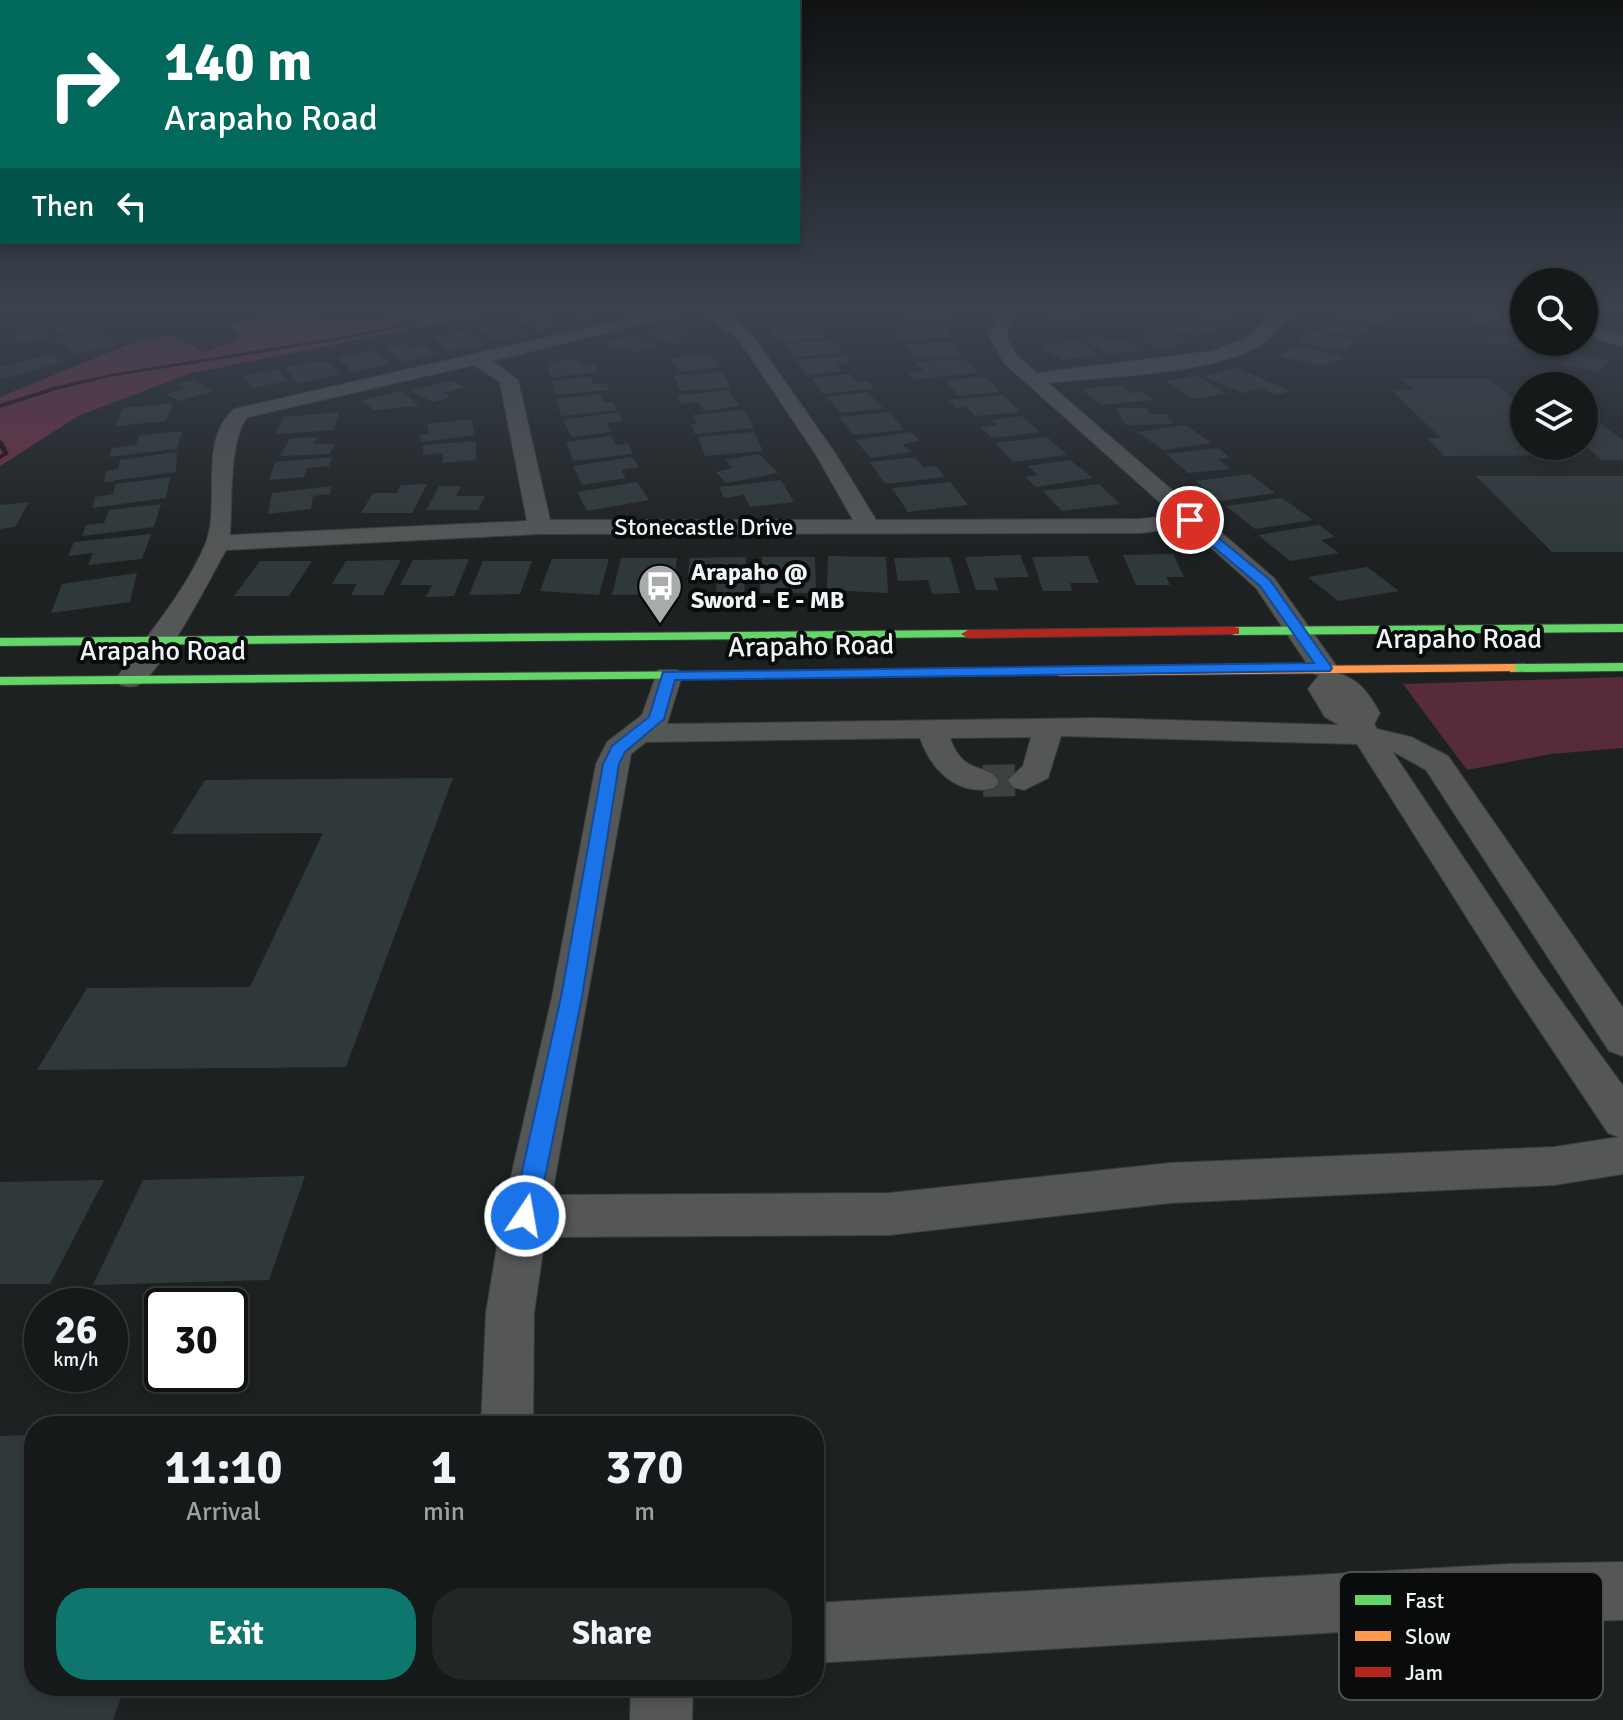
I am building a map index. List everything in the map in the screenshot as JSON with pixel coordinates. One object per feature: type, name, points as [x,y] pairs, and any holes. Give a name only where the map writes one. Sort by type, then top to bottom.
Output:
[{"type":"main road","name":"Arapaho Road","points":[[0,642],[163,638],[1623,628]]},
{"type":"main road","name":"Arapaho Road","points":[[0,681],[1623,667]]},
{"type":"street","points":[[130,679],[163,638],[218,543],[225,452],[232,421],[241,413],[339,391]]},
{"type":"street","points":[[511,391],[540,527]]},
{"type":"street","points":[[782,391],[825,453],[868,526]]},
{"type":"street","points":[[1047,391],[1265,583],[1300,629],[1324,668]]},
{"type":"street","name":"Stonecastle Drive","points":[[218,543],[540,527],[1140,526],[1190,520]]},
{"type":"street","points":[[507,1416],[510,1313],[525,1216],[571,997],[611,764],[618,749],[656,719],[668,676]]},
{"type":"street","points":[[638,733],[1048,727],[1362,730],[1400,743],[1437,763],[1623,1040]]},
{"type":"street","points":[[1024,780],[1037,771],[1048,727]]},
{"type":"street","points":[[932,728],[939,755],[952,772],[983,781]]},
{"type":"street","points":[[1362,730],[1525,979],[1623,1120]]},
{"type":"street","points":[[525,1216],[889,1214],[1170,1183],[1554,1166],[1623,1155]]},
{"type":"street","points":[[1603,1591],[1623,1591]]},
{"type":"street","points":[[824,1632],[1339,1602]]},
{"type":"street","points":[[661,1720],[662,1696]]},
{"type":"shaded area","points":[[14,391],[143,391],[78,416],[0,466],[0,397]]},
{"type":"shaded area","points":[[1623,677],[1623,748],[1551,754],[1467,770],[1403,684]]},
{"type":"building","points":[[176,391],[213,391],[179,401],[167,394]]},
{"type":"building","points":[[402,391],[419,406],[373,410],[362,400]]},
{"type":"building","points":[[412,391],[450,391],[444,393],[451,397],[433,402]]},
{"type":"building","points":[[554,391],[595,391],[555,395]]},
{"type":"building","points":[[729,391],[740,406],[704,411],[698,402],[682,404],[676,396]]},
{"type":"building","points":[[954,391],[1000,392],[958,396]]},
{"type":"building","points":[[1085,391],[1142,392],[1152,400],[1101,405]]},
{"type":"building","points":[[1181,391],[1223,391],[1227,394],[1193,399]]},
{"type":"building","points":[[1268,391],[1290,391],[1276,395]]},
{"type":"building","points":[[1392,391],[1505,391],[1510,395],[1510,456],[1444,456],[1427,438],[1441,438]]},
{"type":"building","points":[[867,392],[883,408],[841,413],[827,397]]},
{"type":"building","points":[[600,394],[604,403],[613,402],[616,410],[561,416],[556,399]]},
{"type":"building","points":[[1003,395],[1020,412],[975,416],[966,407],[956,408],[949,400]]},
{"type":"building","points":[[173,403],[166,421],[115,426],[123,408]]},
{"type":"building","points":[[1115,408],[1146,408],[1150,414],[1166,414],[1174,424],[1126,425]]},
{"type":"building","points":[[744,410],[754,428],[695,434],[691,424],[697,424],[693,415]]},
{"type":"building","points":[[339,412],[334,430],[276,434],[283,417]]},
{"type":"building","points":[[618,412],[623,421],[606,423],[611,432],[572,437],[563,420]]},
{"type":"building","points":[[890,412],[904,430],[853,435],[840,417]]},
{"type":"building","points":[[1021,416],[1040,432],[993,438],[980,427],[997,425],[991,420]]},
{"type":"building","points":[[471,419],[475,435],[421,442],[420,435],[429,434],[427,424]]},
{"type":"building","points":[[1598,421],[1623,440],[1623,460],[1602,460],[1598,457]]},
{"type":"building","points":[[1186,425],[1211,443],[1163,450],[1138,432]]},
{"type":"building","points":[[182,431],[177,449],[109,457],[112,448],[136,445],[139,436]]},
{"type":"building","points":[[754,432],[763,451],[705,456],[698,437]]},
{"type":"building","points":[[911,432],[920,441],[902,444],[911,452],[871,458],[855,440]]},
{"type":"building","points":[[611,436],[616,445],[628,444],[633,454],[573,461],[566,442]]},
{"type":"building","points":[[318,437],[313,444],[335,444],[330,454],[280,456],[290,439]]},
{"type":"building","points":[[1047,437],[1067,455],[1013,462],[995,443]]},
{"type":"building","points":[[476,441],[476,460],[443,463],[443,453],[423,455],[423,445]]},
{"type":"building","points":[[1219,448],[1230,458],[1218,459],[1230,469],[1188,473],[1166,454]]},
{"type":"building","points":[[177,452],[176,472],[104,482],[106,471],[118,469],[120,460]]},
{"type":"building","points":[[759,454],[778,473],[726,483],[716,472],[733,468],[725,460]]},
{"type":"building","points":[[332,457],[329,466],[307,468],[304,477],[269,480],[275,462]]},
{"type":"building","points":[[632,457],[639,467],[621,470],[626,478],[582,485],[573,466]]},
{"type":"building","points":[[915,457],[923,467],[936,466],[945,477],[885,484],[870,462]]},
{"type":"building","points":[[1070,460],[1093,478],[1036,487],[1025,477],[1038,475],[1028,466]]},
{"type":"building","points":[[1250,474],[1275,493],[1220,501],[1195,481]]},
{"type":"building","points":[[1476,476],[1623,476],[1623,552],[1552,552]]},
{"type":"building","points":[[170,477],[166,498],[92,508],[95,497],[113,494],[116,484]]},
{"type":"building","points":[[781,480],[794,502],[750,507],[744,495],[724,498],[719,487]]},
{"type":"building","points":[[637,482],[649,500],[587,511],[577,492]]},
{"type":"building","points":[[950,482],[968,505],[908,512],[892,488]]},
{"type":"building","points":[[427,484],[412,513],[361,513],[373,493],[397,493],[401,485]]},
{"type":"building","points":[[1099,484],[1120,504],[1062,511],[1043,491]]},
{"type":"building","points":[[331,486],[330,494],[313,496],[311,509],[268,514],[272,493]]},
{"type":"building","points":[[439,486],[461,486],[456,496],[485,496],[478,510],[426,510]]},
{"type":"building","points":[[1282,498],[1313,520],[1255,529],[1226,506]]},
{"type":"building","points":[[29,502],[15,527],[0,529],[0,505]]},
{"type":"building","points":[[161,504],[154,527],[82,536],[86,525],[104,523],[109,510]]},
{"type":"building","points":[[1319,525],[1335,537],[1321,540],[1339,553],[1290,561],[1258,535]]},
{"type":"building","points":[[151,534],[142,559],[88,565],[93,553],[68,556],[74,542]]},
{"type":"building","points":[[1173,554],[1184,577],[1166,577],[1170,585],[1136,585],[1123,555]]},
{"type":"building","points":[[1020,555],[1029,577],[994,578],[998,590],[976,590],[965,557]]},
{"type":"building","points":[[828,556],[886,557],[888,593],[827,590]]},
{"type":"building","points":[[1088,556],[1099,583],[1070,583],[1072,591],[1043,591],[1032,557]]},
{"type":"building","points":[[746,557],[744,594],[716,594],[717,582],[687,582],[690,558]]},
{"type":"building","points":[[762,557],[815,557],[816,593],[760,593]]},
{"type":"building","points":[[950,557],[960,593],[932,594],[928,580],[898,581],[894,558]]},
{"type":"building","points":[[621,558],[677,558],[672,594],[612,595]]},
{"type":"building","points":[[469,559],[454,596],[426,597],[432,585],[400,585],[413,560]]},
{"type":"building","points":[[552,559],[609,559],[599,595],[540,591]]},
{"type":"building","points":[[401,560],[383,595],[351,595],[357,584],[332,584],[346,561]]},
{"type":"building","points":[[260,561],[312,561],[289,596],[234,596]]},
{"type":"building","points":[[483,561],[532,561],[520,594],[469,595]]},
{"type":"building","points":[[1367,567],[1399,591],[1338,601],[1308,577]]},
{"type":"building","points":[[137,573],[130,602],[51,613],[62,584]]},
{"type":"building","points":[[453,778],[346,1067],[37,1070],[87,988],[250,987],[323,833],[171,834],[205,780]]},
{"type":"building","points":[[305,1176],[269,1280],[93,1285],[143,1180]]},
{"type":"building","points":[[104,1180],[50,1284],[0,1284],[0,1182]]},
{"type":"building","points":[[24,1435],[24,1696],[121,1696],[113,1720],[0,1720],[0,1436]]},
{"type":"waterway","points":[[0,406],[44,391]]},
{"type":"waterway","points":[[0,442],[6,454],[0,457]]},
{"type":"tunnel","points":[[983,781],[1024,780]]},
{"type":"traffic: fast","points":[[1234,631],[1623,628]]},
{"type":"traffic: fast","points":[[0,642],[968,634]]},
{"type":"traffic: fast","points":[[1511,668],[1623,667]]},
{"type":"traffic: fast","points":[[0,681],[724,675]]},
{"type":"traffic: slow","points":[[1059,672],[1511,668]]},
{"type":"traffic: jam","points":[[968,634],[1234,631]]},
{"type":"traffic: jam","points":[[724,675],[1059,672]]},
{"type":"place","name":"Arapaho @ Sword - E - MB","points":[[660,625]]},
{"type":"route","points":[[525,1216],[571,997],[611,764],[618,749],[656,719],[668,676],[1324,668],[1291,616],[1265,583],[1190,520]]}]
